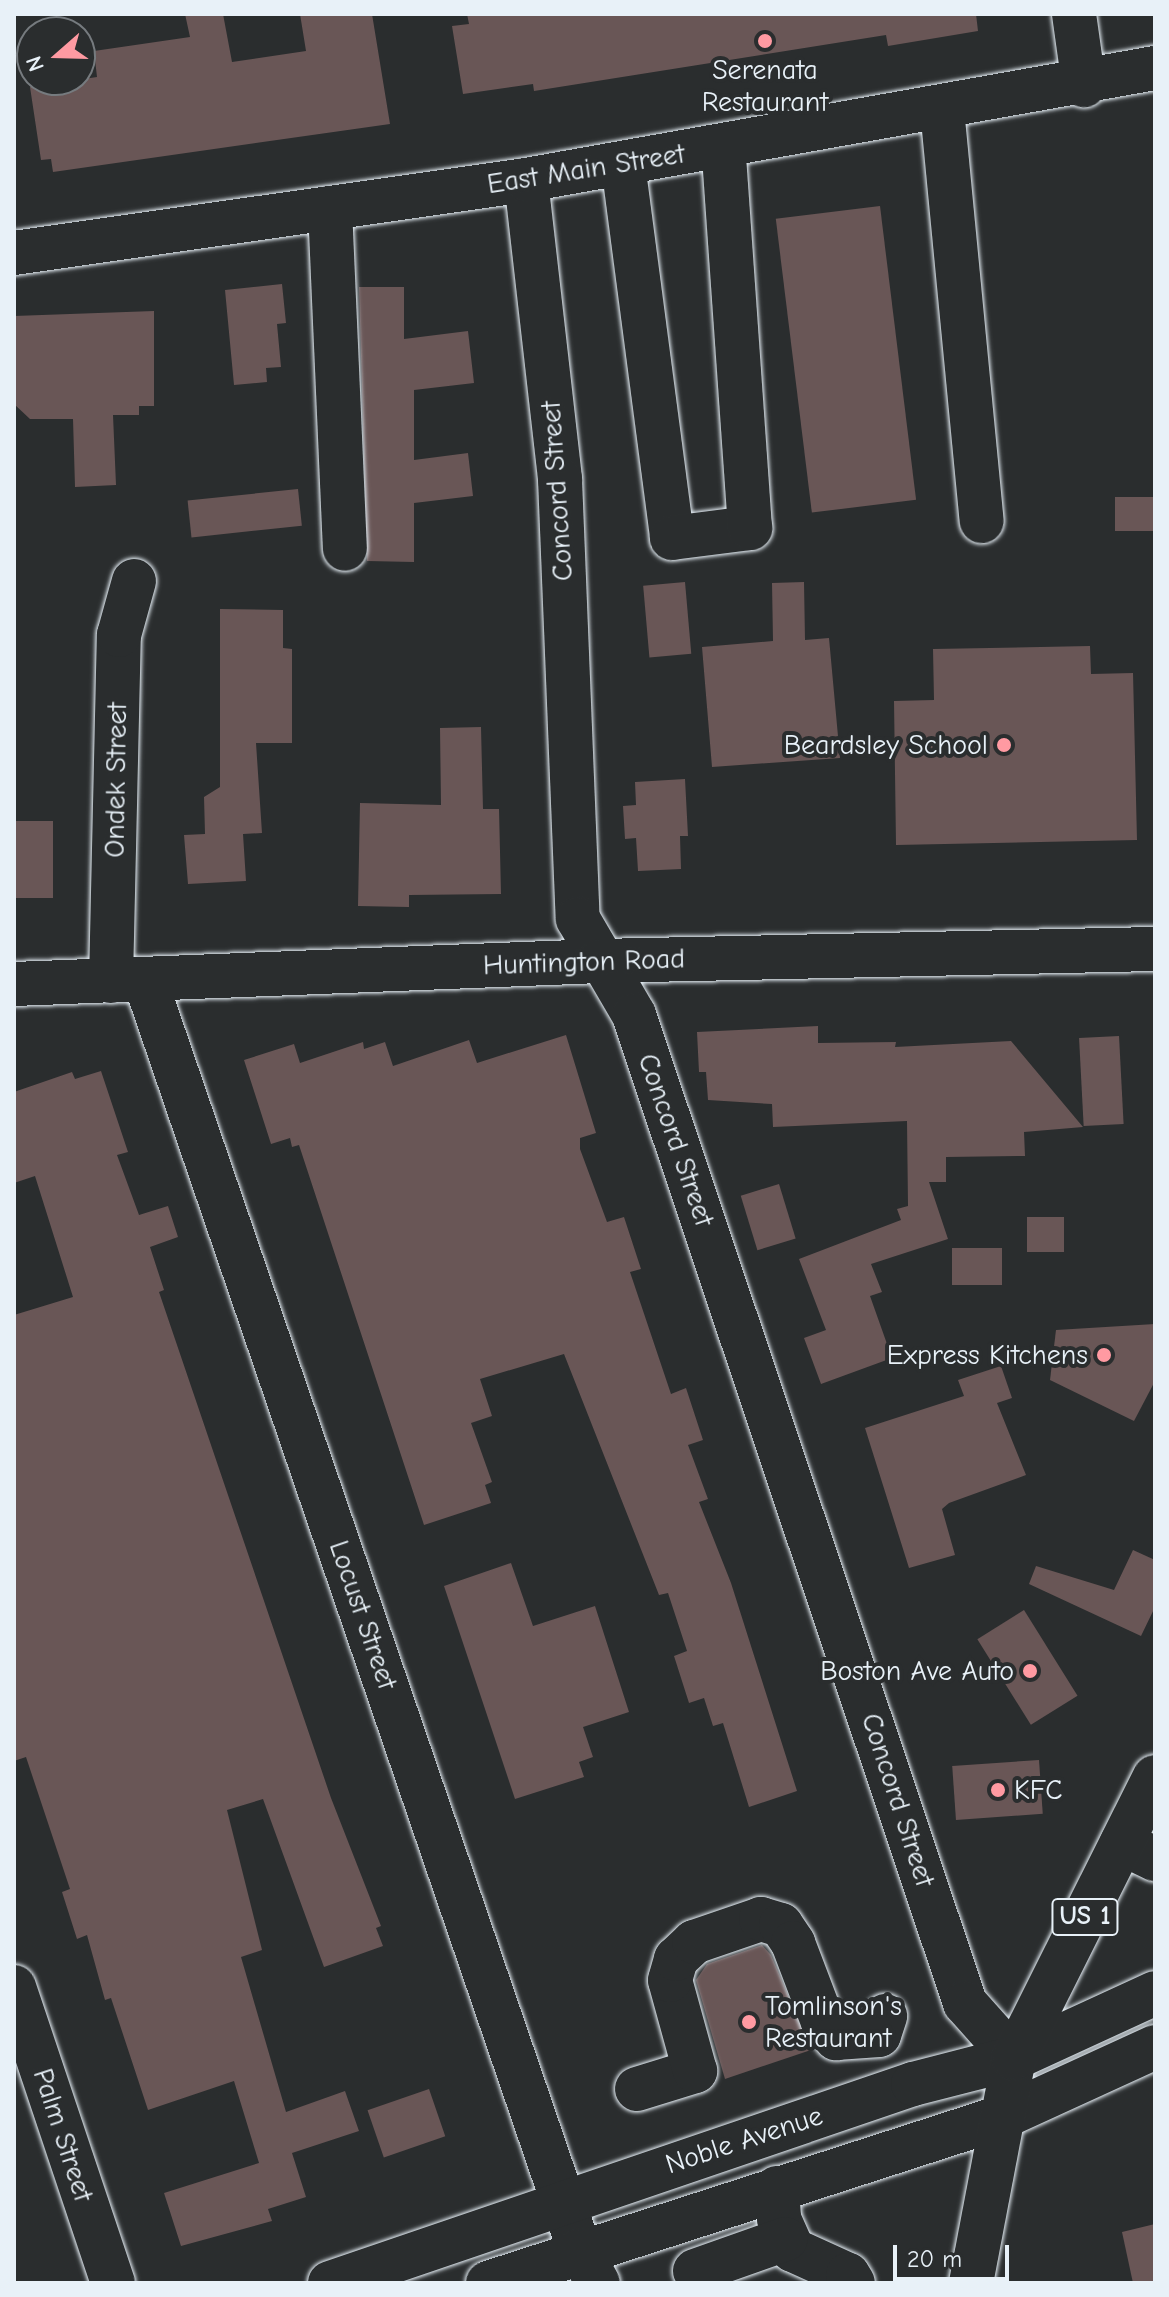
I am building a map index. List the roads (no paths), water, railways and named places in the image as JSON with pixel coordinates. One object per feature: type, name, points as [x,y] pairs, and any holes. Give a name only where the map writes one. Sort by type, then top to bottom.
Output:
[{"type":"main road","points":[[1074,14],[1084,85]]},
{"type":"main road","name":"East Main Street","points":[[14,253],[526,180],[1084,85],[1155,68]]},
{"type":"main road","points":[[942,109],[982,521]]},
{"type":"main road","points":[[623,164],[672,538],[750,528],[723,146]]},
{"type":"main road","name":"Concord Street","points":[[526,180],[560,479],[578,919],[634,1015],[965,2003],[1014,2058]]},
{"type":"main road","points":[[330,208],[345,549]]},
{"type":"main road","name":"Ondek Street","points":[[128,981],[119,635],[134,581]]},
{"type":"main road","name":"Huntington Road","points":[[14,984],[600,961],[1155,949]]},
{"type":"main road","name":"Locust Street","points":[[128,981],[589,2267]]},
{"type":"main road","name":"US 1","points":[[971,2283],[1014,2058],[1139,1851],[1155,1777]]},
{"type":"main road","points":[[637,2089],[695,2071],[670,1980],[676,1959],[694,1942],[761,1919],[781,1925],[793,1943],[823,2022],[836,2038],[879,2035],[885,2016]]},
{"type":"main road","name":"Palm Street","points":[[14,1987],[113,2283]]},
{"type":"main road","name":"Noble Avenue","points":[[330,2283],[564,2200],[913,2084],[1014,2058],[1155,1993]]},
{"type":"main road","name":"Noble Avenue","points":[[488,2283],[589,2267],[692,2215],[1002,2117],[1155,2047]]},
{"type":"main road","points":[[777,2188],[780,2242],[800,2257],[837,2269],[853,2283]]},
{"type":"main road","points":[[692,2215],[706,2279],[780,2242]]},
{"type":"place","name":"Serenata Restaurant","points":[[765,41]]},
{"type":"place","name":"Beardsley School","points":[[1004,745]]},
{"type":"place","name":"Express Kitchens","points":[[1104,1355]]},
{"type":"place","name":"Boston Ave Auto","points":[[1030,1671]]},
{"type":"place","name":"KFC","points":[[998,1790]]},
{"type":"place","name":"Tomlinson's Restaurant","points":[[749,2022]]}]
